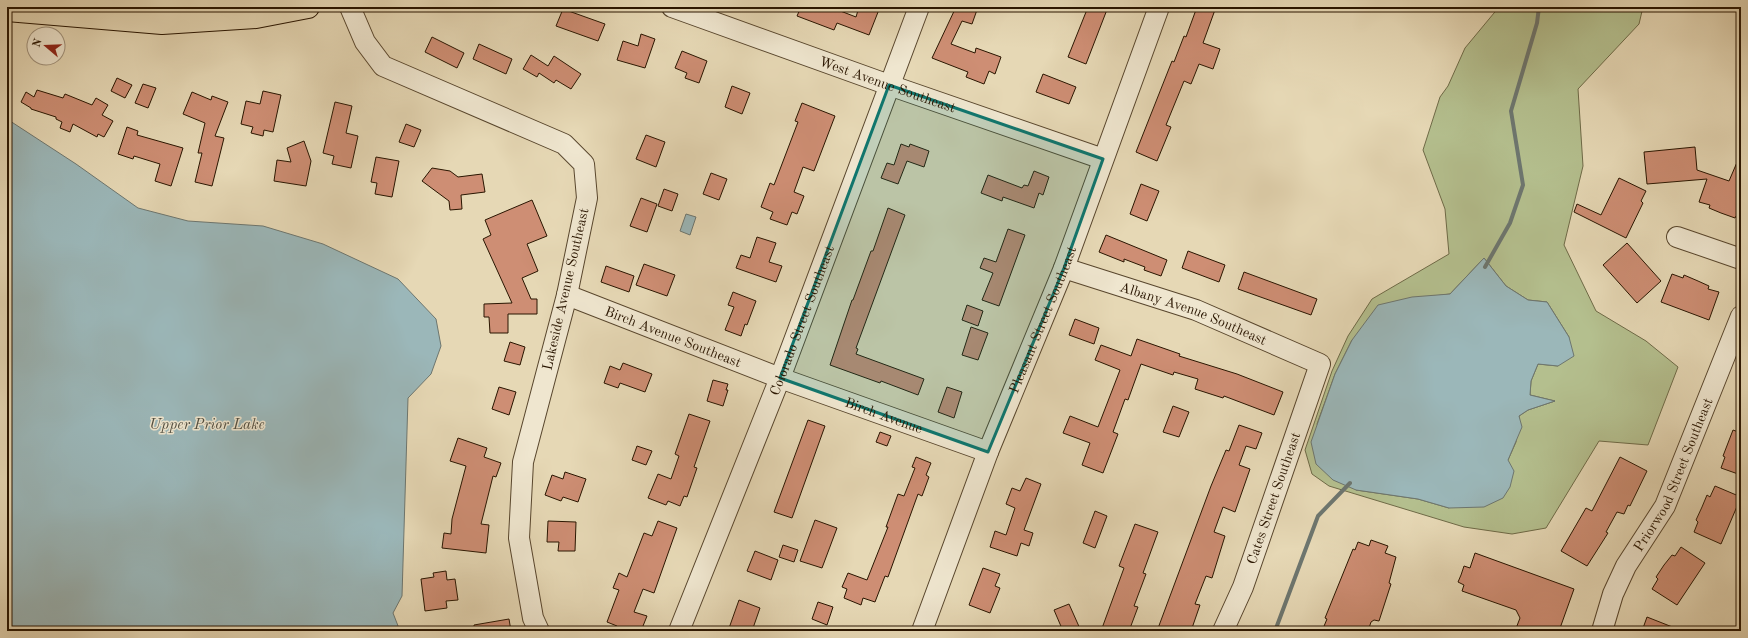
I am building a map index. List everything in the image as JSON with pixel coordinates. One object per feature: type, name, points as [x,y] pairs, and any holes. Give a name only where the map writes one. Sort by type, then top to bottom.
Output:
[{"type":"main road","points":[[7,10],[162,23],[256,17],[308,7]]},
{"type":"street","name":"Lakeside Avenue Southeast","points":[[350,7],[365,42],[382,66],[564,144],[584,164],[586,198],[567,295],[523,462],[519,538],[533,618],[539,631]]},
{"type":"street","name":"West Avenue Southeast","points":[[672,7],[722,16],[890,85],[1103,159]]},
{"type":"street","name":"Colorado Street Southeast","points":[[679,631],[780,378],[918,7]]},
{"type":"street","name":"Pleasant Street Southeast","points":[[922,631],[988,452],[1064,268],[1159,7]]},
{"type":"street","points":[[1677,237],[1741,259]]},
{"type":"street","name":"Albany Avenue Southeast","points":[[1064,268],[1196,310],[1320,364]]},
{"type":"street","name":"Birch Avenue Southeast","points":[[567,295],[780,378]]},
{"type":"street","name":"Priorwood Street Southeast","points":[[1602,631],[1613,594],[1626,566],[1665,506],[1741,316]]},
{"type":"street","name":"Cates Street Southeast","points":[[1223,631],[1243,587],[1320,364]]},
{"type":"street","name":"Birch Avenue","points":[[780,378],[988,452]]},
{"type":"highlighted area","points":[[889,85],[1103,159],[1064,268],[988,452],[780,378]]},
{"type":"green space","points":[[1499,7],[1643,7],[1639,24],[1578,89],[1583,166],[1564,245],[1596,311],[1646,341],[1678,367],[1648,445],[1599,441],[1546,528],[1512,534],[1464,527],[1329,486],[1312,474],[1305,450],[1332,371],[1348,336],[1372,299],[1449,254],[1445,209],[1423,150],[1440,97],[1448,86],[1465,48]],"holes":[[[1484,258],[1506,286],[1528,300],[1547,302],[1569,337],[1558,366],[1538,364],[1531,381],[1530,395],[1555,401],[1528,410],[1519,416],[1516,442],[1508,460],[1449,508],[1418,499],[1356,490],[1317,424],[1335,374],[1352,340],[1434,296],[1450,294]]]},
{"type":"water","name":"Upper Prior Lake","points":[[7,119],[76,164],[138,208],[188,221],[263,226],[323,244],[398,279],[436,319],[441,346],[431,374],[408,398],[402,596],[393,613],[400,631],[7,631]]},
{"type":"water","points":[[686,214],[696,217],[690,235],[680,231]]},
{"type":"water","points":[[1484,258],[1506,286],[1528,300],[1547,302],[1569,337],[1574,356],[1558,366],[1538,364],[1531,381],[1530,395],[1555,401],[1528,410],[1519,416],[1522,427],[1508,460],[1514,471],[1510,487],[1503,498],[1484,507],[1449,508],[1418,499],[1356,490],[1333,480],[1316,464],[1311,442],[1335,374],[1352,340],[1378,305],[1412,297],[1450,294]]},
{"type":"building","points":[[801,7],[830,7],[856,17],[859,7],[880,7],[869,35],[837,23],[834,30],[797,16]]},
{"type":"building","points":[[956,7],[978,7],[972,24],[962,21],[951,44],[975,53],[976,48],[1001,57],[995,74],[989,71],[984,84],[966,77],[968,72],[932,58]]},
{"type":"building","points":[[1088,7],[1108,7],[1086,64],[1068,57]]},
{"type":"building","points":[[1197,7],[1216,7],[1203,43],[1220,49],[1213,69],[1199,64],[1191,84],[1184,81],[1166,125],[1171,127],[1157,161],[1136,152],[1172,61],[1174,62],[1184,36],[1186,37]]},
{"type":"building","points":[[563,9],[605,24],[598,41],[556,26]]},
{"type":"building","points":[[641,34],[655,39],[645,68],[617,60],[623,41],[638,46]]},
{"type":"building","points":[[432,37],[464,53],[457,68],[425,52]]},
{"type":"building","points":[[479,44],[512,59],[506,74],[473,59]]},
{"type":"building","points":[[682,51],[707,61],[699,83],[685,78],[687,73],[675,68]]},
{"type":"building","points":[[531,55],[548,66],[554,56],[581,74],[571,89],[556,80],[554,83],[539,73],[537,77],[523,69]]},
{"type":"building","points":[[1043,74],[1076,87],[1069,104],[1036,92]]},
{"type":"building","points":[[117,78],[132,85],[125,98],[111,91]]},
{"type":"building","points":[[143,84],[156,88],[148,108],[135,103]]},
{"type":"building","points":[[732,86],[750,93],[742,114],[725,107]]},
{"type":"building","points":[[37,90],[63,98],[65,94],[92,105],[96,98],[108,105],[102,115],[113,121],[104,137],[98,134],[97,137],[73,124],[70,132],[60,128],[62,122],[56,119],[56,117],[31,109],[21,102],[26,92],[34,97]]},
{"type":"building","points":[[263,91],[281,95],[273,132],[264,130],[263,136],[251,133],[253,127],[241,124],[246,101],[260,104]]},
{"type":"building","points":[[192,92],[211,100],[212,96],[228,102],[215,136],[224,138],[212,186],[195,182],[202,153],[198,153],[205,123],[183,114]]},
{"type":"building","points":[[335,102],[352,106],[346,133],[358,136],[351,168],[332,164],[334,156],[323,153]]},
{"type":"building","points":[[802,103],[835,116],[814,171],[803,167],[794,192],[804,196],[797,214],[792,212],[787,225],[770,219],[773,212],[761,207],[770,183],[774,185],[798,122],[795,121]]},
{"type":"building","points":[[406,124],[421,130],[414,147],[399,142]]},
{"type":"building","points":[[127,127],[138,131],[137,135],[183,148],[171,186],[155,181],[160,164],[134,156],[133,159],[118,154]]},
{"type":"building","points":[[646,135],[665,142],[656,167],[636,159]]},
{"type":"building","points":[[304,141],[311,161],[306,186],[274,181],[277,160],[291,162],[287,148]]},
{"type":"building","points":[[901,144],[909,147],[910,144],[929,151],[924,167],[907,161],[898,184],[881,178],[887,163],[894,165]]},
{"type":"building","points":[[1695,147],[1697,170],[1729,181],[1741,153],[1741,218],[1736,216],[1735,218],[1721,213],[1709,208],[1710,205],[1699,202],[1707,179],[1647,184],[1644,152]]},
{"type":"building","points":[[376,157],[399,161],[392,197],[375,194],[377,183],[371,182]]},
{"type":"building","points":[[432,168],[450,171],[458,177],[482,174],[485,192],[461,195],[462,209],[450,210],[449,201],[422,181]]},
{"type":"building","points":[[1034,171],[1049,177],[1043,195],[1039,193],[1034,208],[1003,197],[1002,201],[981,193],[988,175],[1022,188],[1024,185],[1028,186]]},
{"type":"building","points":[[711,173],[727,179],[719,200],[703,194]]},
{"type":"building","points":[[1619,178],[1646,191],[1641,201],[1643,203],[1626,238],[1574,212],[1577,204],[1601,215]]},
{"type":"building","points":[[1141,184],[1159,191],[1147,221],[1130,214]]},
{"type":"building","points":[[664,189],[678,194],[672,211],[658,206]]},
{"type":"building","points":[[641,198],[657,204],[647,232],[630,226]]},
{"type":"building","points":[[532,200],[547,236],[527,244],[538,271],[522,278],[531,299],[537,299],[537,314],[508,314],[508,333],[490,333],[489,317],[484,317],[484,304],[512,303],[483,239],[491,235],[485,220]]},
{"type":"building","points":[[888,208],[905,215],[856,348],[858,349],[856,354],[924,379],[918,395],[881,381],[880,383],[830,365],[852,300],[871,251],[873,251]]},
{"type":"building","points":[[1008,229],[1025,235],[999,306],[982,300],[993,273],[980,268],[984,258],[996,262]]},
{"type":"building","points":[[1106,235],[1167,260],[1161,276],[1144,270],[1145,267],[1124,259],[1124,262],[1099,252]]},
{"type":"building","points":[[757,237],[776,243],[769,262],[782,266],[776,282],[736,268],[741,255],[750,258]]},
{"type":"building","points":[[1627,243],[1661,281],[1637,303],[1603,265]]},
{"type":"building","points":[[1188,251],[1225,265],[1219,282],[1182,268]]},
{"type":"building","points":[[644,264],[675,275],[667,296],[636,285]]},
{"type":"building","points":[[606,266],[634,276],[629,292],[601,282]]},
{"type":"building","points":[[1244,272],[1317,299],[1311,315],[1238,289]]},
{"type":"building","points":[[1672,274],[1683,278],[1684,275],[1709,286],[1708,289],[1719,292],[1709,320],[1661,302]]},
{"type":"building","points":[[733,292],[756,301],[741,336],[725,330],[734,307],[728,305]]},
{"type":"building","points":[[967,305],[983,311],[978,326],[962,320]]},
{"type":"building","points":[[1075,319],[1099,328],[1094,344],[1069,335]]},
{"type":"building","points":[[971,327],[988,333],[978,360],[962,355]]},
{"type":"building","points":[[1137,339],[1180,354],[1179,356],[1237,374],[1283,392],[1274,415],[1224,396],[1223,398],[1195,389],[1198,379],[1174,372],[1173,375],[1141,364],[1128,400],[1125,399],[1113,432],[1118,434],[1103,473],[1082,465],[1090,443],[1063,433],[1070,416],[1098,427],[1120,370],[1095,360],[1101,345],[1131,356]]},
{"type":"building","points":[[510,342],[525,347],[520,365],[504,361]]},
{"type":"building","points":[[623,363],[652,374],[645,392],[620,383],[618,388],[604,383],[610,366],[620,370]]},
{"type":"building","points":[[713,380],[728,384],[726,390],[728,390],[723,406],[707,401]]},
{"type":"building","points":[[499,387],[516,392],[509,415],[492,409]]},
{"type":"building","points":[[947,387],[962,392],[954,418],[938,412]]},
{"type":"building","points":[[1173,406],[1189,412],[1179,437],[1163,432]]},
{"type":"building","points":[[689,414],[710,421],[694,467],[697,468],[687,497],[684,496],[680,506],[668,501],[666,505],[648,498],[658,474],[671,479],[679,456],[675,454]]},
{"type":"building","points":[[808,420],[825,426],[792,518],[774,512]]},
{"type":"building","points":[[1239,425],[1262,433],[1256,449],[1246,446],[1239,465],[1250,469],[1235,512],[1223,507],[1214,532],[1225,536],[1212,578],[1206,576],[1195,604],[1200,605],[1191,631],[1157,631],[1211,486],[1226,450],[1229,451]]},
{"type":"building","points":[[1733,430],[1741,433],[1741,475],[1721,468],[1725,457],[1723,456]]},
{"type":"building","points":[[880,432],[891,436],[887,446],[876,442]]},
{"type":"building","points":[[458,438],[487,448],[484,457],[501,463],[496,477],[493,476],[481,524],[489,525],[486,553],[442,548],[444,533],[451,534],[452,519],[466,466],[450,461]]},
{"type":"building","points":[[637,446],[652,451],[646,465],[632,460]]},
{"type":"building","points":[[916,457],[931,463],[926,475],[929,477],[922,496],[918,494],[888,577],[885,576],[875,602],[863,598],[861,605],[844,598],[847,589],[842,587],[848,573],[867,580],[888,527],[886,527],[898,494],[904,496],[915,468],[912,467]]},
{"type":"building","points":[[1620,457],[1647,471],[1630,506],[1628,505],[1624,514],[1617,512],[1606,532],[1608,533],[1587,566],[1561,551],[1586,508],[1592,511]]},
{"type":"building","points":[[565,472],[586,479],[578,502],[563,497],[561,501],[545,495],[552,475],[563,479]]},
{"type":"building","points":[[1026,478],[1041,484],[1024,530],[1033,533],[1029,546],[1021,543],[1017,556],[990,547],[995,531],[1006,535],[1015,508],[1006,504],[1012,488],[1020,491]]},
{"type":"building","points":[[1715,486],[1741,497],[1721,544],[1694,532],[1698,522],[1696,520],[1707,495],[1710,497]]},
{"type":"building","points":[[1095,511],[1107,516],[1095,548],[1083,543]]},
{"type":"building","points":[[815,520],[837,528],[822,568],[800,561]]},
{"type":"building","points":[[548,521],[576,522],[575,551],[558,551],[559,542],[547,542]]},
{"type":"building","points":[[658,521],[677,528],[654,593],[643,589],[634,612],[647,616],[641,631],[615,631],[617,626],[607,622],[619,590],[613,588],[619,573],[627,577],[644,533],[652,536]]},
{"type":"building","points":[[1135,524],[1158,532],[1143,573],[1146,574],[1134,606],[1138,607],[1129,631],[1101,631],[1124,568],[1119,566]]},
{"type":"building","points":[[1371,540],[1388,546],[1385,553],[1396,557],[1389,583],[1391,584],[1379,621],[1374,620],[1371,622],[1368,631],[1322,631],[1327,619],[1325,618],[1353,549],[1355,550],[1358,542],[1369,546]]},
{"type":"building","points":[[783,545],[798,550],[794,562],[779,557]]},
{"type":"building","points":[[1681,547],[1705,563],[1677,605],[1652,589],[1658,579],[1656,577],[1664,565],[1672,555],[1675,556]]},
{"type":"building","points":[[755,551],[778,560],[771,580],[747,571]]},
{"type":"building","points":[[1475,553],[1574,589],[1559,631],[1515,631],[1520,618],[1516,610],[1462,591],[1464,585],[1458,582],[1464,566],[1470,568]]},
{"type":"building","points":[[983,568],[1000,574],[995,586],[1000,588],[990,613],[969,605]]},
{"type":"building","points":[[446,571],[447,580],[455,579],[458,600],[446,601],[447,608],[425,611],[421,579],[434,577],[433,573]]},
{"type":"building","points":[[739,600],[760,608],[752,631],[728,631]]},
{"type":"building","points":[[818,602],[833,607],[827,625],[812,619]]},
{"type":"building","points":[[1069,604],[1081,631],[1063,631],[1054,610]]},
{"type":"building","points":[[1647,617],[1680,630],[1680,631],[1642,631]]},
{"type":"building","points":[[509,619],[511,631],[474,631],[474,625]]},
{"type":"waterway","points":[[1485,267],[1510,223],[1523,185],[1511,111],[1537,23],[1539,7]]},
{"type":"waterway","points":[[1275,631],[1318,516],[1350,483]]}]
